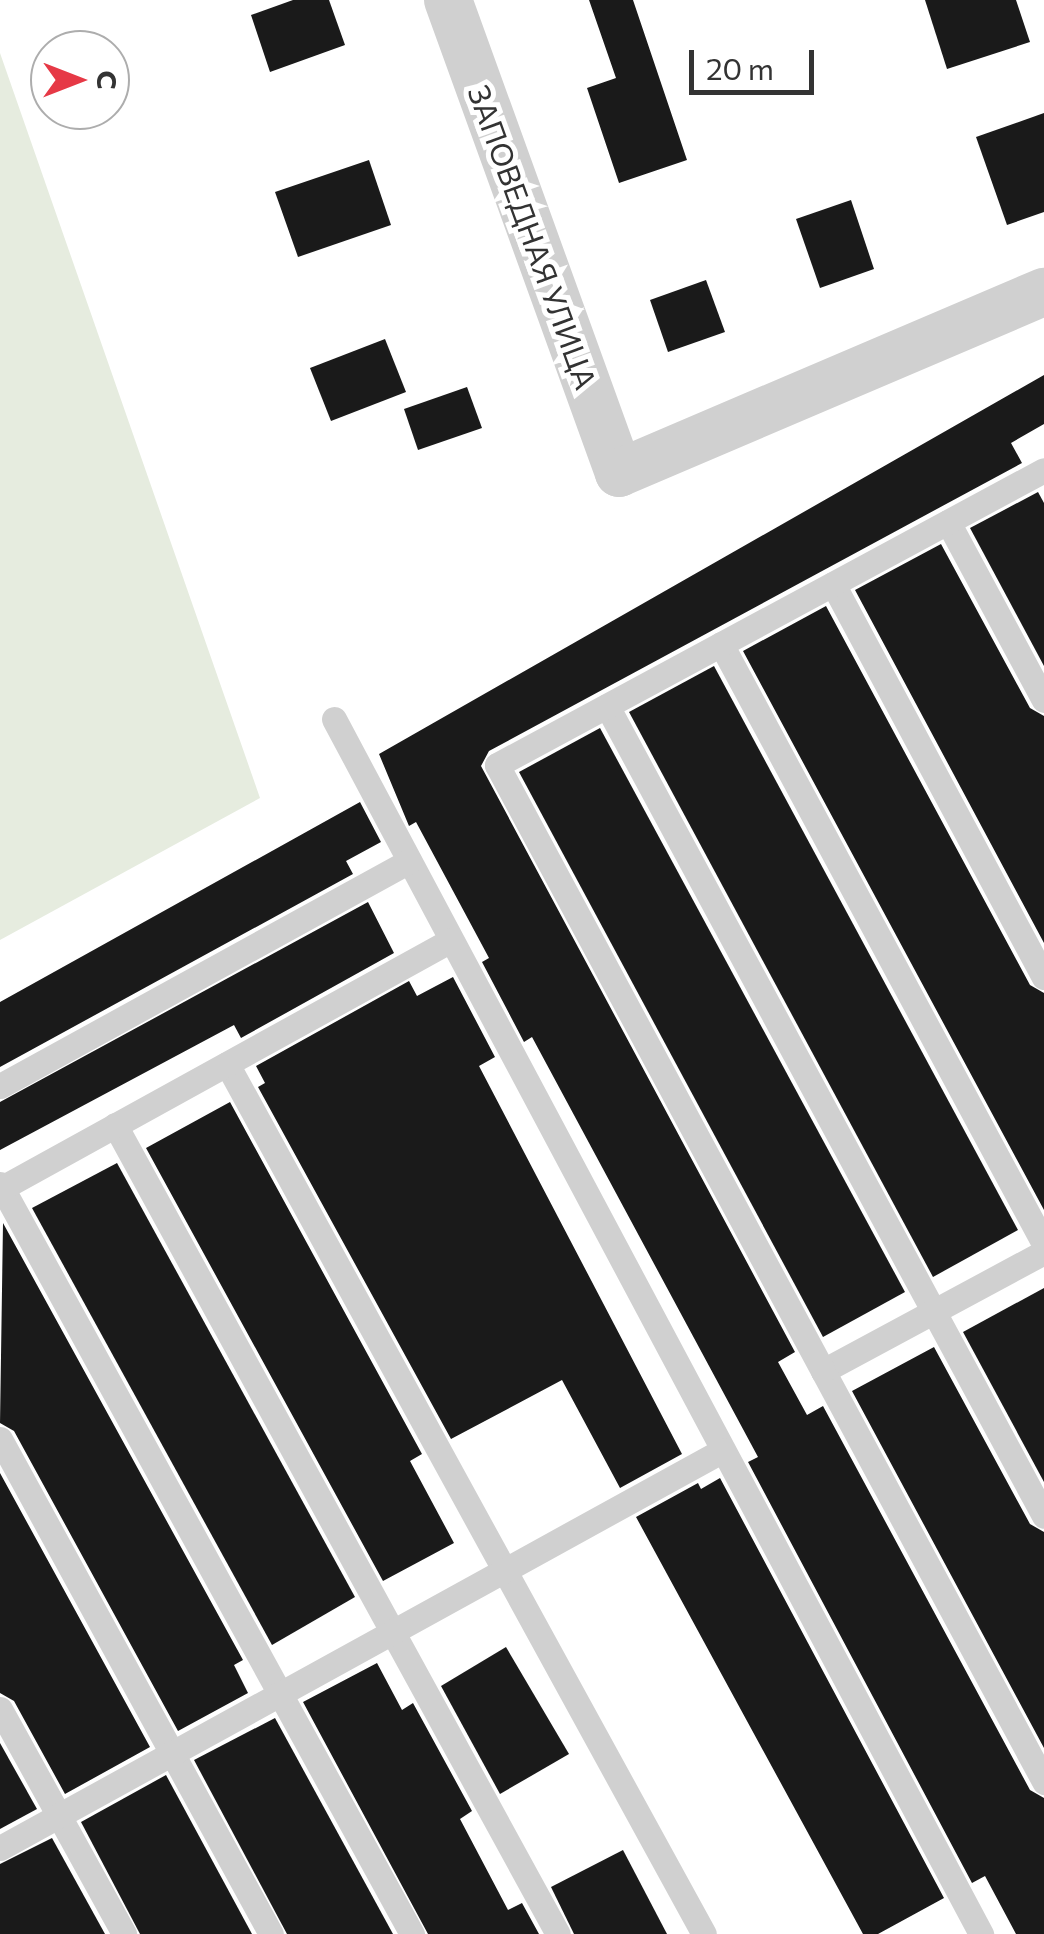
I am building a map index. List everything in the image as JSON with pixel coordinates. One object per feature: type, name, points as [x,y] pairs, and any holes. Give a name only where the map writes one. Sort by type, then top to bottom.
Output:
[{"type":"street","name":"ЗАПОВЕДНАЯ УЛИЦА","points":[[448,0],[619,474],[1044,292]]},
{"type":"lane","points":[[1044,470],[497,766],[1044,1782]]},
{"type":"lane","points":[[948,522],[1044,700]]},
{"type":"lane","points":[[833,584],[1044,976]]},
{"type":"lane","points":[[721,644],[1044,1248],[823,1371]]},
{"type":"lane","points":[[608,706],[1044,1516]]},
{"type":"lane","points":[[334,719],[981,1934]]},
{"type":"lane","points":[[0,1086],[409,861]]},
{"type":"lane","points":[[412,1934],[1,1187],[452,940]]},
{"type":"lane","points":[[227,1064],[704,1934]]},
{"type":"lane","points":[[115,1125],[558,1934]]},
{"type":"lane","points":[[0,1440],[271,1934]]},
{"type":"lane","points":[[0,1848],[723,1450]]},
{"type":"lane","points":[[0,1709],[124,1934]]},
{"type":"shaded area","points":[[0,53],[260,798],[0,940]]},
{"type":"building","points":[[293,0],[329,0],[345,45],[270,72],[251,15]]},
{"type":"building","points":[[589,0],[633,0],[687,160],[619,183],[587,88],[616,78]]},
{"type":"building","points":[[925,0],[1016,0],[1030,42],[947,69]]},
{"type":"building","points":[[1044,113],[1044,212],[1007,225],[976,137]]},
{"type":"building","points":[[369,160],[391,225],[298,257],[275,192]]},
{"type":"building","points":[[851,200],[874,269],[820,288],[796,219]]},
{"type":"building","points":[[706,280],[725,332],[668,352],[650,300]]},
{"type":"building","points":[[385,339],[406,392],[331,421],[310,368]]},
{"type":"building","points":[[1044,375],[1044,424],[1011,443],[1022,463],[489,751],[481,766],[795,1352],[778,1362],[807,1415],[823,1406],[1030,1790],[1044,1798],[1044,1934],[1016,1934],[985,1876],[972,1883],[748,1462],[758,1457],[532,1037],[524,1042],[482,962],[489,958],[416,822],[409,826],[379,754]]},
{"type":"building","points":[[467,387],[482,428],[418,450],[404,409]]},
{"type":"building","points":[[1038,492],[1044,503],[1044,666],[970,528]]},
{"type":"building","points":[[941,544],[1030,708],[1044,716],[1044,943],[855,590]]},
{"type":"building","points":[[826,606],[1030,985],[1044,993],[1044,1210],[743,651]]},
{"type":"building","points":[[714,666],[1018,1230],[933,1277],[629,712]]},
{"type":"building","points":[[600,728],[905,1292],[823,1337],[519,772]]},
{"type":"building","points":[[360,802],[381,842],[346,861],[353,874],[0,1067],[0,1002]]},
{"type":"building","points":[[368,902],[394,953],[241,1038],[234,1025],[0,1150],[0,1102]]},
{"type":"building","points":[[453,977],[495,1057],[479,1066],[682,1454],[620,1488],[562,1380],[451,1439],[258,1087],[265,1083],[256,1066],[409,981],[417,996]]},
{"type":"building","points":[[230,1102],[422,1454],[410,1461],[454,1543],[383,1581],[146,1148]]},
{"type":"building","points":[[117,1163],[355,1597],[272,1645],[32,1208]]},
{"type":"building","points":[[3,1223],[243,1660],[234,1665],[248,1693],[178,1731],[14,1431],[0,1423]]},
{"type":"building","points":[[1044,1288],[1044,1482],[963,1332]]},
{"type":"building","points":[[934,1347],[1030,1524],[1044,1532],[1044,1748],[852,1391]]},
{"type":"building","points":[[0,1473],[150,1747],[65,1794],[14,1701],[0,1693]]},
{"type":"building","points":[[720,1478],[944,1898],[878,1934],[863,1934],[636,1517],[698,1483],[701,1489]]},
{"type":"building","points":[[506,1647],[569,1754],[500,1794],[441,1686]]},
{"type":"building","points":[[377,1663],[402,1710],[413,1703],[472,1811],[460,1819],[508,1910],[522,1903],[539,1934],[428,1934],[303,1702]]},
{"type":"building","points":[[275,1718],[393,1934],[287,1934],[194,1760]]},
{"type":"building","points":[[0,1743],[37,1809],[0,1829]]},
{"type":"building","points":[[166,1775],[252,1934],[140,1934],[81,1822]]},
{"type":"building","points":[[52,1838],[105,1934],[0,1934],[0,1864]]},
{"type":"building","points":[[623,1850],[667,1934],[574,1934],[551,1887]]}]
